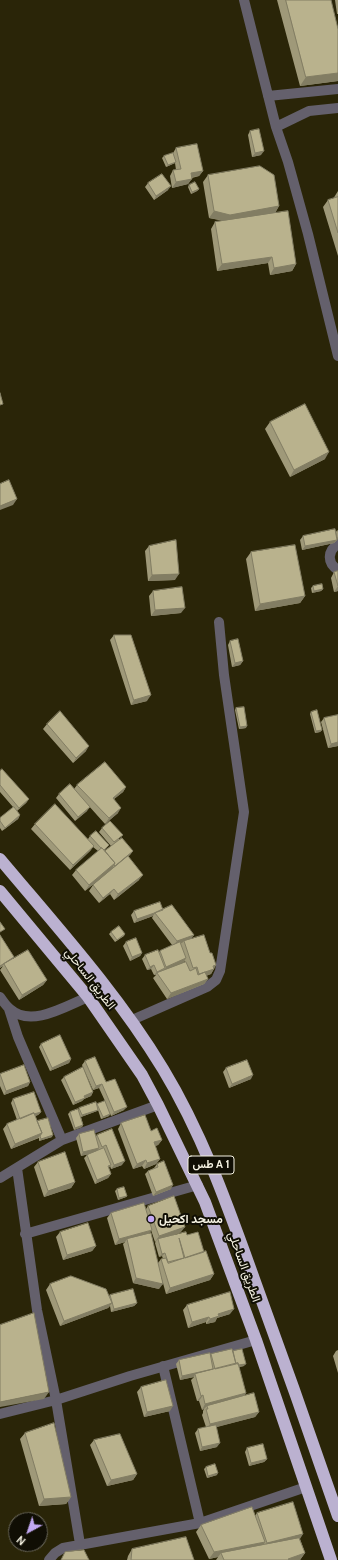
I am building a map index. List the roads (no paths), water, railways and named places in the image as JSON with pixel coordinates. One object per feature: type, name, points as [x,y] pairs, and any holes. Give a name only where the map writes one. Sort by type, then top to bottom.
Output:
[{"type":"highway","name":"الطريق الساحلي","points":[[0,859],[99,976],[132,1020],[164,1071],[191,1120],[224,1195],[338,1516]]},
{"type":"highway","name":"الطريق الساحلي","points":[[0,891],[88,997],[138,1069],[158,1105],[198,1186],[256,1340],[331,1560]]},
{"type":"street","points":[[244,0],[276,127],[288,162],[308,234],[338,356]]},
{"type":"street","points":[[268,96],[338,89]]},
{"type":"street","points":[[276,127],[309,111],[338,108]]},
{"type":"street","points":[[338,544],[332,548],[329,553],[330,560],[338,570]]},
{"type":"street","points":[[132,1020],[207,987],[216,980],[220,971],[244,812],[224,675],[219,622]]},
{"type":"street","points":[[0,997],[9,1009],[18,1037],[62,1140]]},
{"type":"street","points":[[9,1009],[19,1015],[34,1017],[47,1014],[88,997]]},
{"type":"street","points":[[0,1178],[62,1140],[158,1105]]},
{"type":"street","points":[[17,1168],[25,1234],[37,1310],[56,1400],[80,1544]]},
{"type":"street","points":[[25,1234],[198,1186]]},
{"type":"street","points":[[0,1414],[56,1400],[163,1366],[256,1340]]},
{"type":"street","points":[[163,1366],[200,1523]]},
{"type":"street","points":[[49,1560],[55,1553],[63,1548],[80,1544],[122,1539],[200,1523],[306,1487]]},
{"type":"place","name":"مسجد اكحيل","points":[[151,1219]]}]
